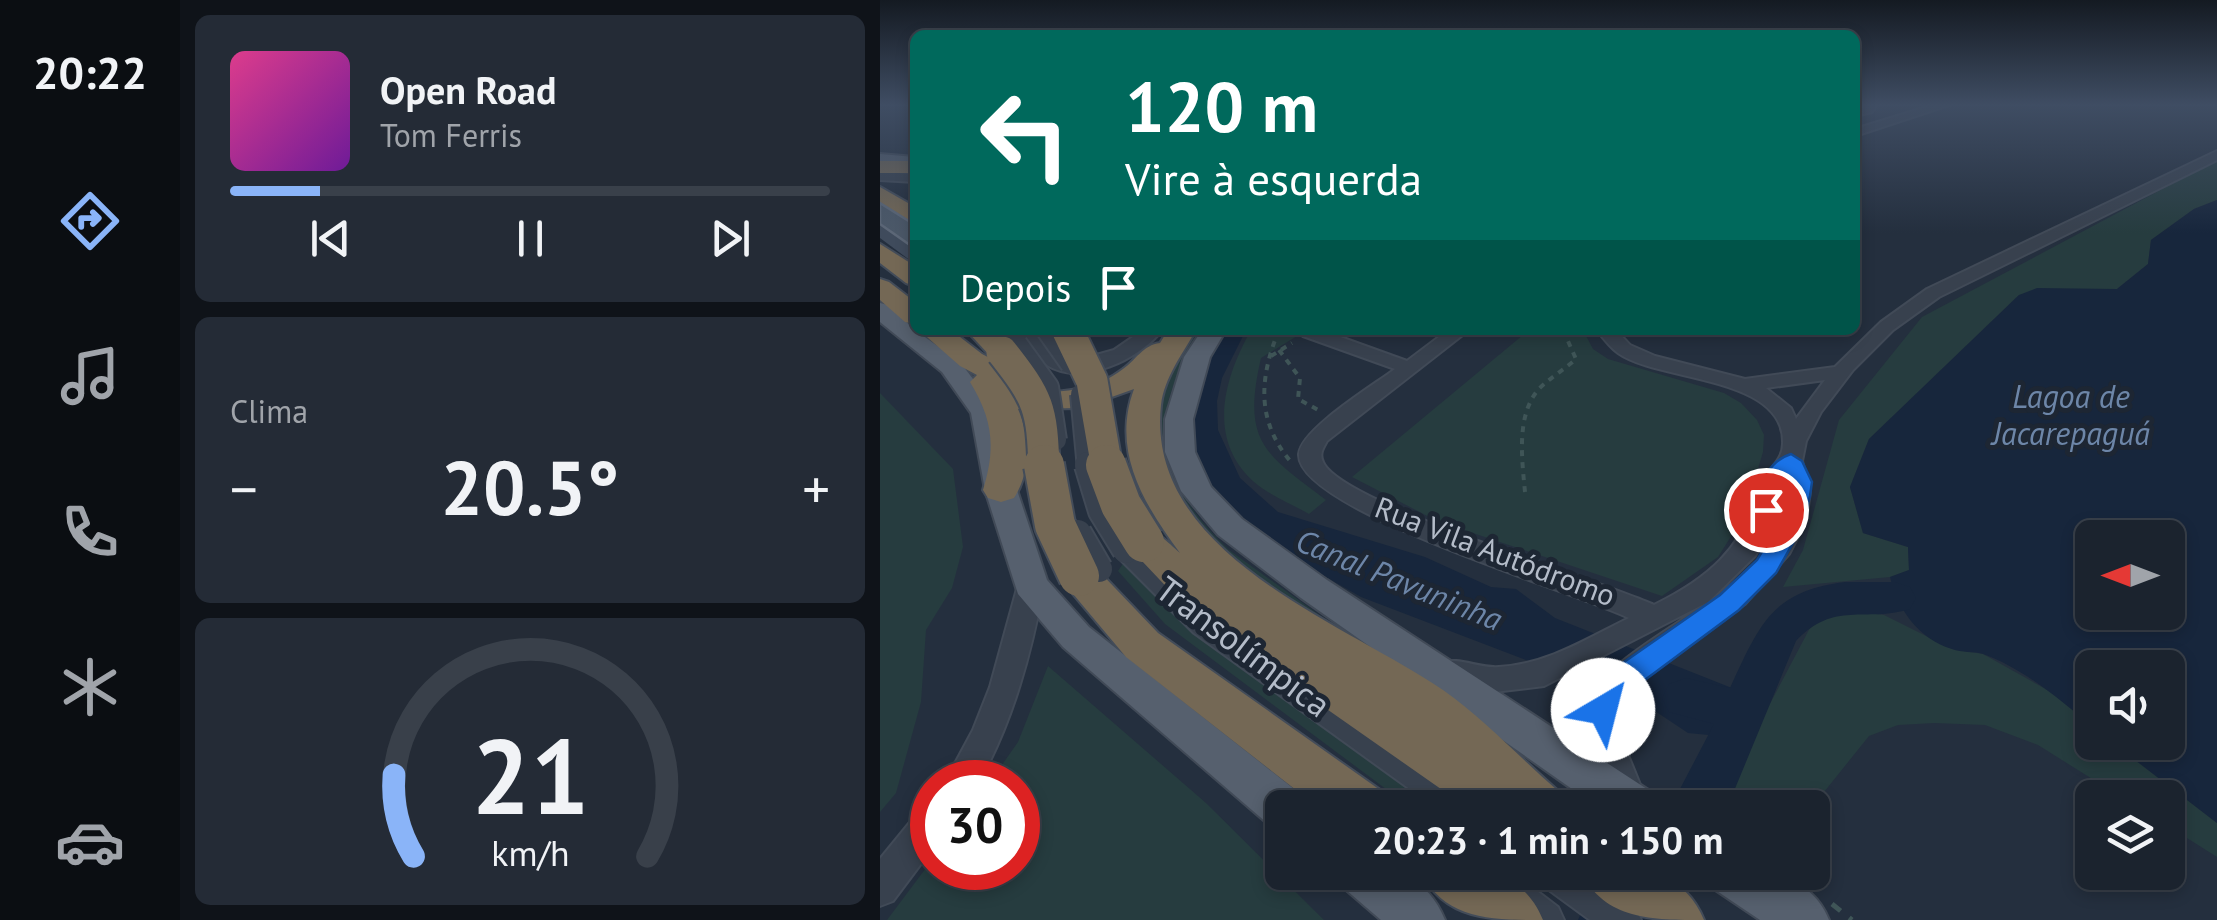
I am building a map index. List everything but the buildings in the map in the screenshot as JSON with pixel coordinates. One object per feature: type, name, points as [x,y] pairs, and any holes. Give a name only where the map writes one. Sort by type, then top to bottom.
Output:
[{"type":"highway","points":[[880,166],[910,169]]},
{"type":"highway","points":[[880,193],[910,214]]},
{"type":"highway","points":[[880,248],[910,274]]},
{"type":"highway","points":[[880,288],[910,312]]},
{"type":"highway","points":[[963,335],[999,341],[1032,392],[1042,415],[1045,482],[1055,525],[1142,644],[1337,790]]},
{"type":"highway","points":[[1071,335],[1097,388],[1107,468],[1135,546],[1209,605],[1485,790]]},
{"type":"highway","points":[[999,341],[998,374],[1024,401],[1066,400],[1117,388],[1134,378],[1176,335]]},
{"type":"highway","points":[[1178,335],[1152,380],[1144,407],[1142,444],[1156,490],[1184,532],[1250,593],[1426,705],[1518,790]]},
{"type":"highway","points":[[999,341],[1012,449],[1001,490]]},
{"type":"highway","points":[[1473,890],[1513,920]]},
{"type":"highway","points":[[1603,890],[1674,920]]},
{"type":"main road","points":[[880,159],[910,168]]},
{"type":"main road","points":[[880,176],[910,171]]},
{"type":"main road","points":[[880,310],[910,334]]},
{"type":"main road","points":[[911,335],[951,367],[984,413],[1001,490],[1030,585],[1076,637],[1265,793]]},
{"type":"main road","points":[[1211,335],[1197,357],[1179,419],[1180,452],[1197,491],[1230,527],[1431,666],[1636,790]]},
{"type":"main road","points":[[1384,890],[1420,920]]},
{"type":"main road","points":[[1758,890],[1804,920]]},
{"type":"street","points":[[1431,666],[1494,680],[1544,674],[1698,595],[1733,565],[1756,536],[1775,476],[1793,451],[1811,411],[1877,335],[1933,293],[2217,155]]},
{"type":"street","points":[[880,206],[910,228]]},
{"type":"street","points":[[880,248],[910,267]]},
{"type":"street","name":"Transolímpica","points":[[1051,335],[1076,373],[1088,478],[1099,510],[1204,625],[1438,790]]},
{"type":"street","points":[[999,341],[1075,365],[1120,356],[1149,335]]},
{"type":"street","points":[[1327,480],[1312,466],[1310,451],[1318,437],[1453,335]]},
{"type":"street","points":[[1610,335],[1620,348],[1636,356],[1743,386],[1782,411],[1789,420],[1800,482],[1790,527],[1776,555],[1747,589],[1623,678],[1606,698],[1602,722],[1609,755],[1642,790]]},
{"type":"street","points":[[1295,337],[1410,368]]},
{"type":"street","points":[[1743,386],[1841,372]]},
{"type":"street","name":"Rua Vila Autódromo","points":[[1327,480],[1442,539],[1591,589],[1654,618]]},
{"type":"street","name":"Transolímpica","points":[[1089,572],[1159,636],[1368,790]]},
{"type":"street","points":[[975,760],[1003,699],[1030,585]]},
{"type":"street","points":[[880,888],[910,850]]},
{"type":"street","points":[[1505,890],[1546,920]]},
{"type":"path","points":[[1525,492],[1529,406],[1536,393],[1576,359],[1566,335]]},
{"type":"path","points":[[1269,357],[1295,337]]},
{"type":"path","points":[[1295,337],[1269,357],[1261,400],[1272,438],[1294,465],[1327,480]]},
{"type":"path","points":[[1295,337],[1300,378],[1298,400],[1340,420]]},
{"type":"green space","points":[[2217,160],[2217,200],[2194,209],[2151,240],[2148,264],[2117,289],[2019,295],[1869,439],[1850,487],[1863,533],[1908,547],[1909,570],[1890,577],[1783,587],[1803,550],[1839,420],[1922,317]]},
{"type":"green space","points":[[1189,335],[1199,335],[1171,392],[1165,446],[1184,497],[1203,523],[1229,550],[1527,764],[1221,554],[1159,473],[1161,381]]},
{"type":"green space","points":[[1248,335],[1299,335],[1261,358],[1254,409],[1263,442],[1273,456],[1326,500],[1309,514],[1254,482],[1229,447],[1224,408]]},
{"type":"green space","points":[[1523,335],[1586,335],[1593,349],[1608,359],[1724,393],[1741,403],[1757,420],[1764,435],[1763,452],[1744,516],[1718,557],[1662,596],[1437,521],[1352,477]]},
{"type":"green space","points":[[880,393],[953,469],[963,547],[952,588],[926,630],[921,702],[896,793],[880,812]]},
{"type":"green space","points":[[1124,562],[1426,790],[1387,790],[1165,624],[1118,571]]},
{"type":"green space","points":[[1843,610],[1884,615],[1952,649],[1983,654],[2051,692],[2075,712],[2075,760],[2135,760],[2161,780],[2094,780],[2038,745],[1985,725],[1934,723],[1898,725],[1869,736],[1826,790],[1724,790],[1812,624]]},
{"type":"green space","points":[[1048,666],[1206,803],[1265,862],[1265,890],[1294,890],[1324,920],[887,920],[910,889],[1040,890],[1040,760],[1005,760],[1018,742]]},
{"type":"green space","points":[[2185,798],[2217,823],[2217,857],[2185,837]]},
{"type":"water","name":"Lagoa de Jacarepaguá","points":[[2217,200],[2217,823],[2185,798],[2185,780],[2161,780],[2135,760],[2185,760],[2185,650],[2075,650],[2075,713],[2012,668],[1983,654],[1940,644],[1920,631],[1904,612],[1890,577],[1909,570],[1908,547],[1863,533],[1850,487],[1869,439],[2019,295],[2037,288],[2117,289],[2148,264],[2151,240],[2194,209]]},
{"type":"water","points":[[1215,335],[1244,335],[1222,378],[1217,401],[1218,430],[1240,478],[1278,512],[1425,557],[1491,587],[1516,589],[1555,618],[1737,690],[1719,736],[1688,733],[1649,707],[1361,597],[1233,524],[1191,474],[1190,383]]},
{"type":"waterway","points":[[1744,711],[1778,632],[1804,609],[1845,598],[1895,598]]},
{"type":"waterway","name":"Canal Pavuninha","points":[[1686,698],[1744,711]]},
{"type":"waterway","points":[[1709,790],[1744,711]]},
{"type":"waterway","points":[[1608,920],[1631,890]]},
{"type":"route","points":[[1603,710],[1614,685],[1747,589],[1767,567],[1790,527],[1798,496],[1800,482],[1791,461],[1775,476],[1766,510]]}]
